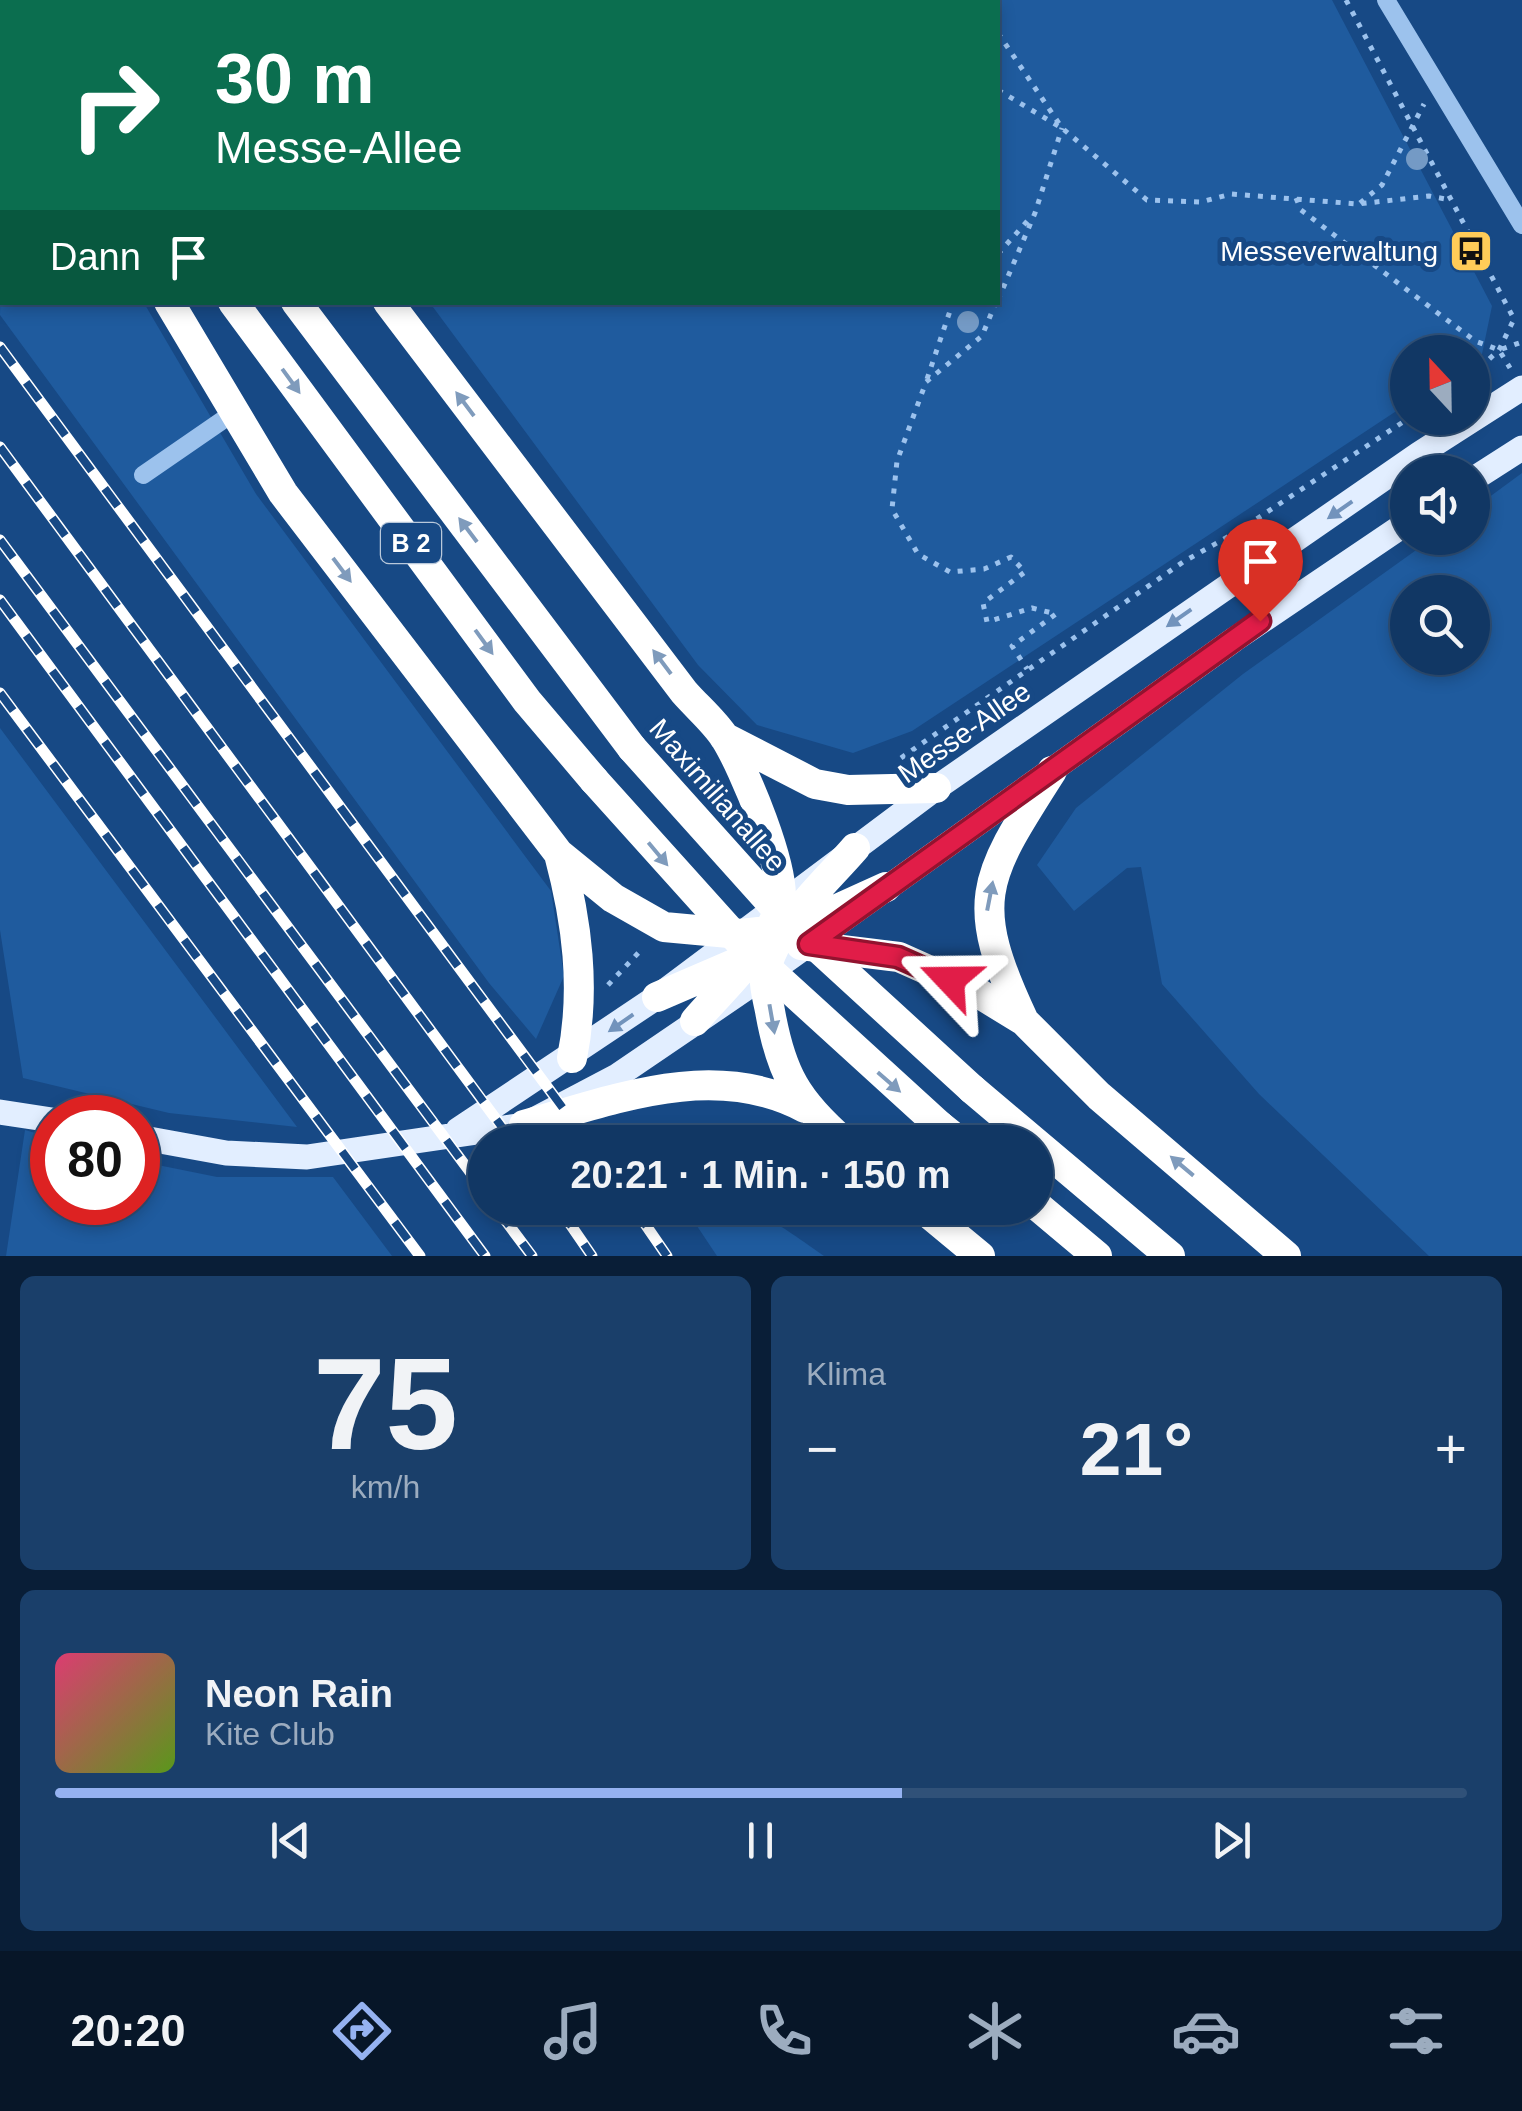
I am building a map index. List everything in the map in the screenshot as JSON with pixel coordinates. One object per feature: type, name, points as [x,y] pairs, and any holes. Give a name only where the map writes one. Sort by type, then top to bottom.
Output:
[{"type":"highway","points":[[171,305],[283,493],[559,854],[613,898],[664,926],[898,957],[976,991],[1024,1021],[1099,1096],[1286,1256]]},
{"type":"highway","name":"B 2","points":[[234,305],[528,702],[594,780],[747,950],[940,1125]]},
{"type":"highway","name":"Maximilianallee","points":[[298,305],[632,748],[782,916],[972,1088],[1170,1256]]},
{"type":"highway","points":[[390,305],[684,692],[724,737],[768,833],[777,1048],[792,1086],[807,1109]]},
{"type":"highway","points":[[724,737],[816,784],[848,790],[936,788]]},
{"type":"highway","points":[[1024,1021],[996,963],[985,905],[1005,844],[1052,770]]},
{"type":"highway","points":[[694,1021],[854,848]]},
{"type":"highway","points":[[559,854],[576,914],[578,1027],[572,1058]]},
{"type":"highway","points":[[658,998],[772,939],[886,887]]},
{"type":"highway","points":[[524,1125],[679,1086],[727,1085],[775,1092],[807,1109],[825,1125]]},
{"type":"highway","points":[[1053,1219],[1097,1256]]},
{"type":"highway","points":[[943,1225],[980,1256]]},
{"type":"main road","name":"Messe-Allee","points":[[854,848],[1419,454],[1522,388]]},
{"type":"main road","points":[[1490,468],[1522,448]]},
{"type":"main road","points":[[886,887],[1390,535]]},
{"type":"main road","points":[[449,1135],[572,1058],[658,998]]},
{"type":"main road","points":[[524,1125],[617,1076],[694,1021]]},
{"type":"main road","points":[[0,1112],[30,1117]]},
{"type":"main road","points":[[160,1141],[226,1153],[307,1157],[468,1132]]},
{"type":"street","points":[[1386,0],[1522,226]]},
{"type":"street","points":[[143,476],[233,413]]},
{"type":"path","points":[[1346,0],[1514,319],[1499,350],[1490,358]]},
{"type":"path","points":[[1000,36],[1062,128]]},
{"type":"path","points":[[1000,91],[1062,128],[1147,200],[1201,202],[1231,194],[1358,204],[1429,196],[1450,200]]},
{"type":"path","points":[[1358,204],[1382,185],[1413,126]]},
{"type":"path","points":[[1000,294],[1034,213],[1062,128]]},
{"type":"path","points":[[1296,198],[1302,210],[1475,341],[1499,350],[1522,342]]},
{"type":"path","points":[[1000,252],[1034,213]]},
{"type":"path","points":[[952,305],[897,460],[892,510],[918,554],[950,572],[984,570],[1011,556],[1026,572],[983,603],[987,622],[1032,608],[1056,614],[1012,646],[1027,669]]},
{"type":"path","points":[[926,382],[982,336],[995,305]]},
{"type":"path","points":[[888,764],[914,752],[1183,562],[1240,530],[1390,431]]},
{"type":"path","points":[[599,995],[644,947]]},
{"type":"shaded area","points":[[1000,0],[1332,0],[1492,306],[1486,335],[1390,335],[1390,415],[912,731],[853,753],[757,725],[698,665],[431,305],[1000,305]]},
{"type":"shaded area","points":[[0,305],[145,305],[256,494],[551,891],[564,976],[536,1039],[489,983],[0,315]]},
{"type":"shaded area","points":[[1522,473],[1522,1256],[1429,1256],[1259,1094],[1162,984],[1141,867],[1127,868],[1074,911],[1037,865],[1076,808],[1243,674],[1409,555],[1490,555],[1490,497]]},
{"type":"shaded area","points":[[0,728],[297,1127],[169,1113],[160,1111],[160,1095],[94,1095],[23,1078],[0,930]]},
{"type":"shaded area","points":[[25,1130],[30,1131],[30,1225],[160,1225],[160,1165],[217,1177],[333,1177],[392,1256],[6,1256]]},
{"type":"shaded area","points":[[696,1225],[778,1225],[824,1256],[717,1256]]},
{"type":"railway","points":[[0,347],[575,1125]]},
{"type":"railway","points":[[0,447],[500,1125]]},
{"type":"railway","points":[[0,540],[468,1169]]},
{"type":"railway","points":[[0,600],[485,1256]]},
{"type":"railway","points":[[0,693],[420,1256]]},
{"type":"railway","points":[[509,1225],[532,1256]]},
{"type":"railway","points":[[571,1225],[592,1256]]},
{"type":"railway","points":[[646,1225],[667,1256]]},
{"type":"place","name":"Messeverwaltung","points":[[1471,251]]},
{"type":"route","points":[[950,980],[898,957],[809,944],[1260,621]]}]
